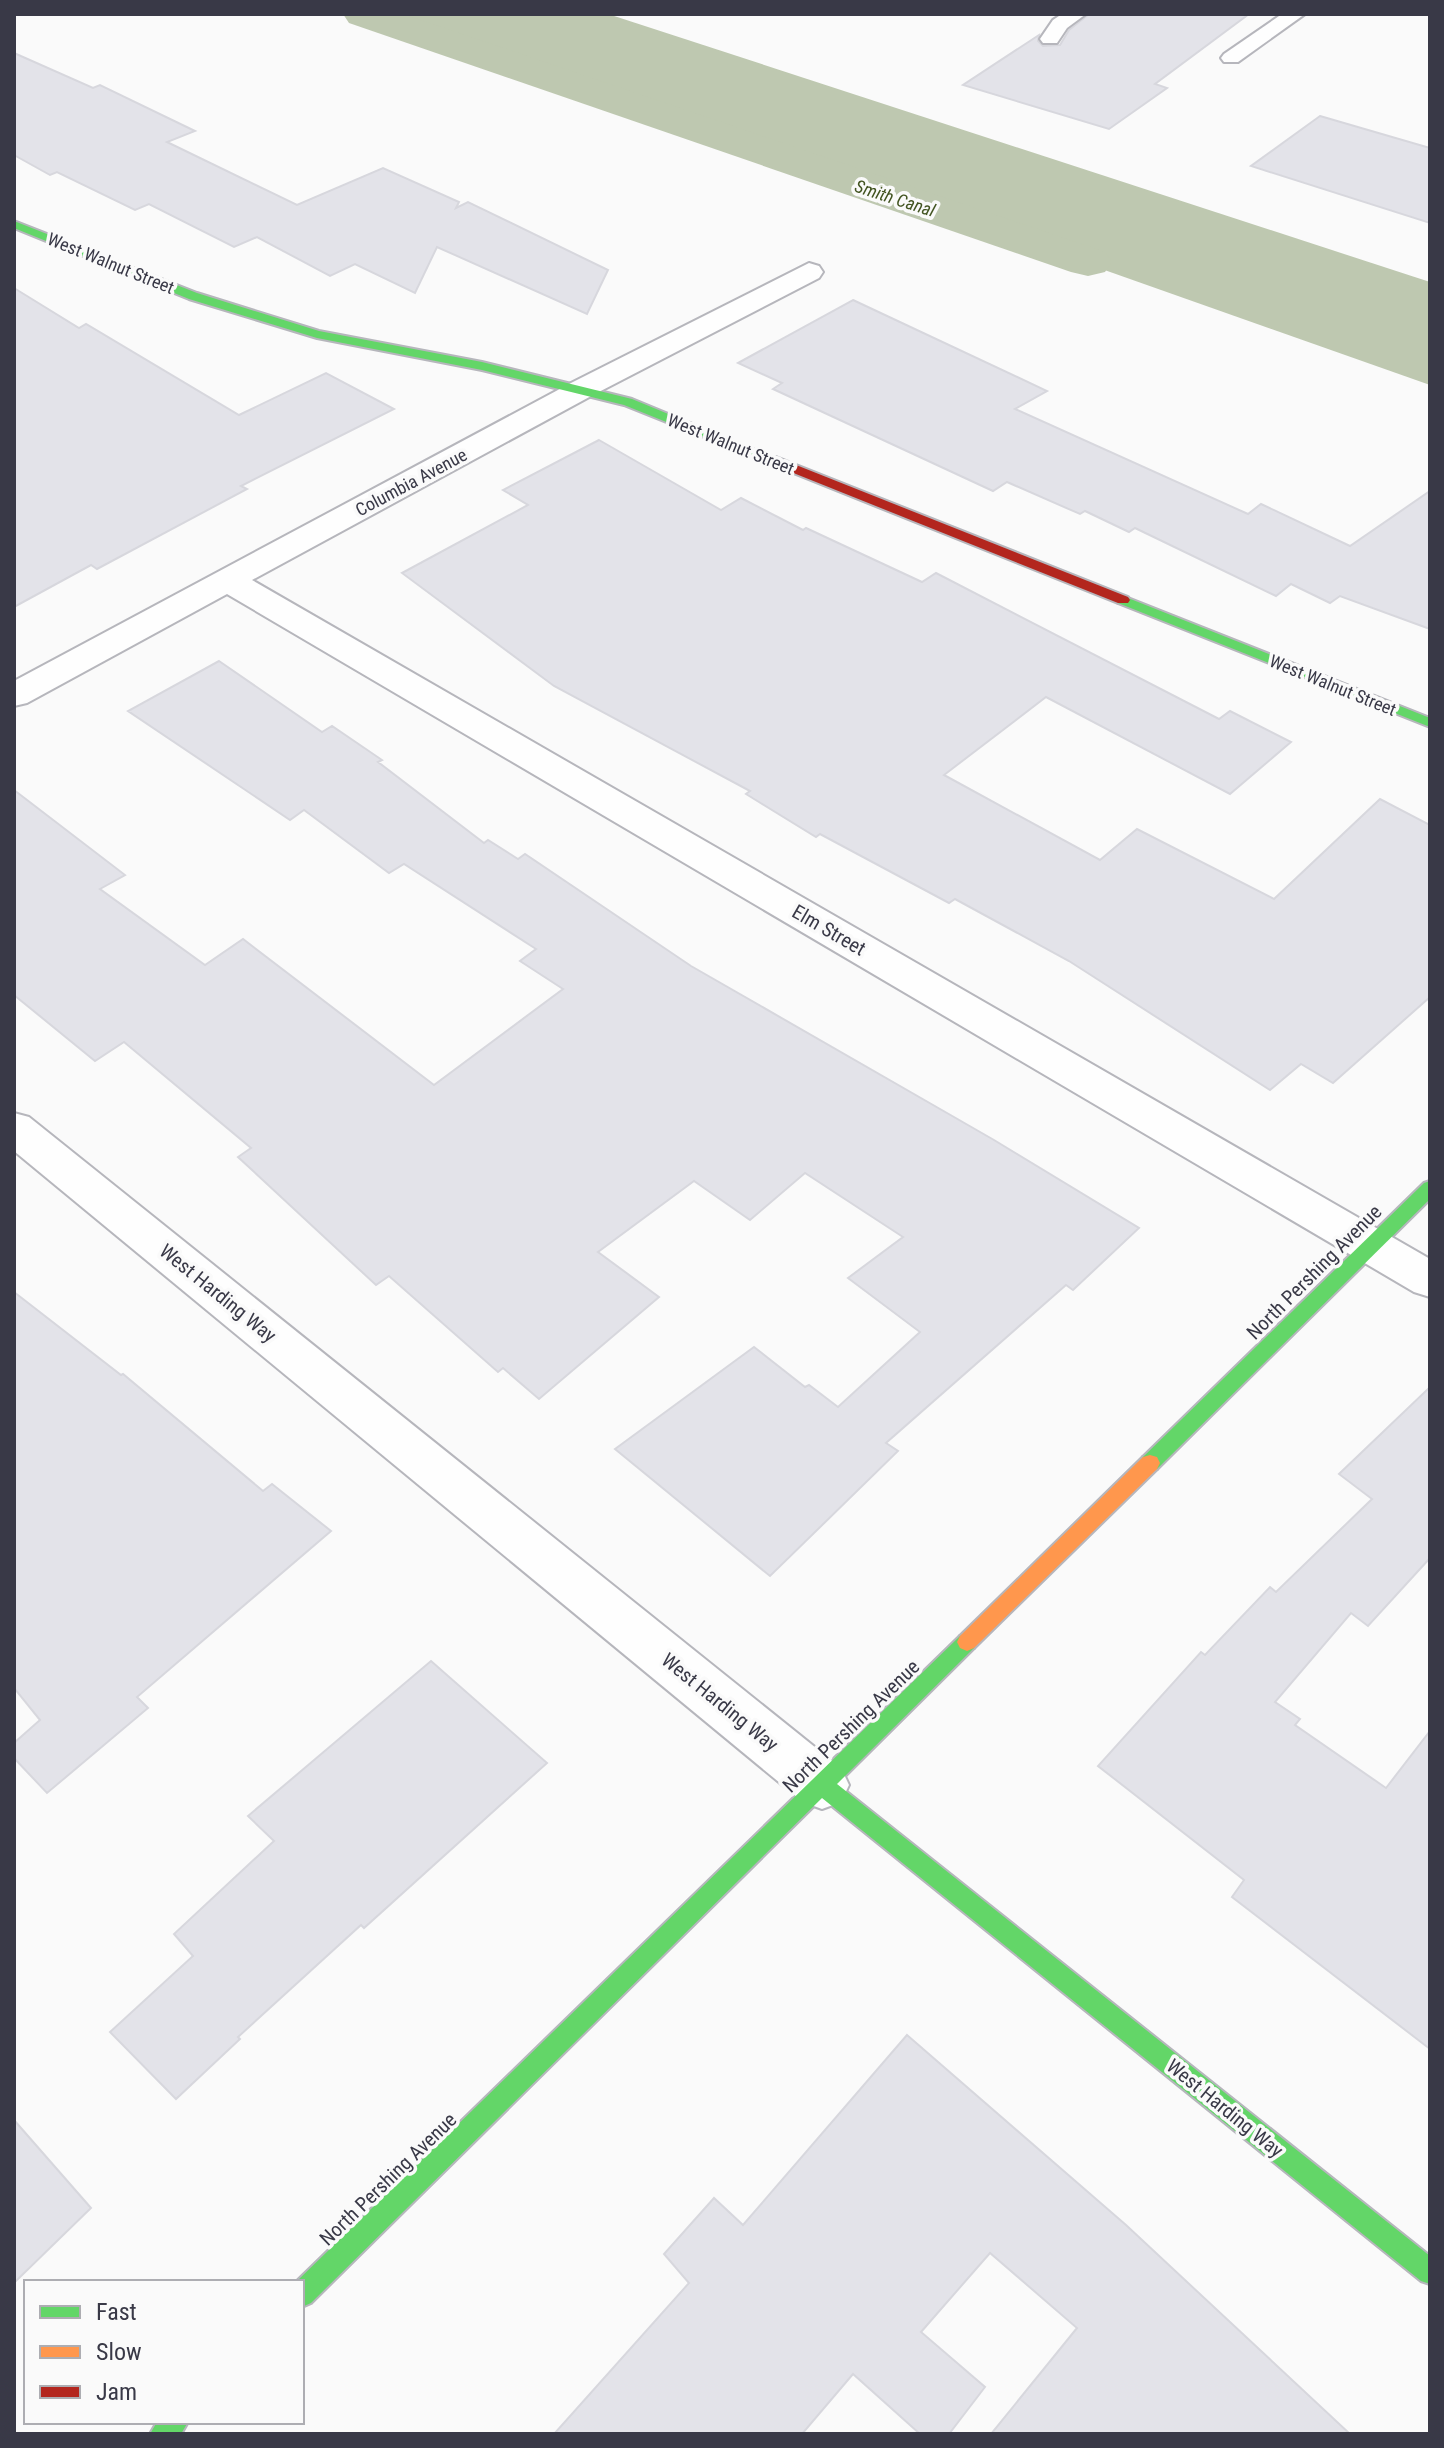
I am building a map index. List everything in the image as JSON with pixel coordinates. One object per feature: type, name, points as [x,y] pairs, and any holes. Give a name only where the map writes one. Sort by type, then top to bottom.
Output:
[{"type":"street","name":"West Walnut Street","points":[[14,224],[193,296],[317,334],[582,389],[628,402],[1430,723]]},
{"type":"street","name":"Columbia Avenue","points":[[14,695],[582,389],[809,272]]},
{"type":"street","name":"Elm Street","points":[[228,580],[1430,1280]]},
{"type":"street","name":"West Harding Way","points":[[14,1128],[822,1785],[1430,2272]]},
{"type":"street","name":"North Pershing Avenue","points":[[304,2292],[1430,1188]]},
{"type":"lane","points":[[1050,39],[1060,24],[1076,14]]},
{"type":"lane","points":[[1231,58],[1295,14]]},
{"type":"shaded area","points":[[380,14],[608,14],[1430,282],[1430,385]]},
{"type":"building","points":[[1089,14],[1249,14],[1155,84],[1167,88],[1109,129],[963,85],[1039,35],[1038,41],[1043,46],[1060,45],[1069,30]]},
{"type":"building","points":[[14,53],[93,88],[100,85],[195,131],[167,142],[297,205],[383,168],[459,202],[456,208],[468,202],[608,270],[587,314],[437,247],[415,293],[355,264],[330,276],[257,237],[234,247],[149,204],[135,210],[57,172],[50,175],[14,155]]},
{"type":"building","points":[[1320,116],[1430,148],[1430,223],[1251,166]]},
{"type":"building","points":[[14,288],[79,328],[86,324],[239,415],[326,373],[394,409],[241,486],[247,489],[97,569],[91,565],[14,607]]},
{"type":"building","points":[[853,300],[1047,391],[1015,409],[1248,514],[1261,504],[1350,546],[1430,491],[1430,629],[1340,596],[1330,603],[1291,584],[1276,596],[1135,528],[1129,532],[1085,511],[1080,514],[1007,482],[993,491],[773,389],[782,383],[738,363]]},
{"type":"building","points":[[599,440],[721,510],[741,498],[803,530],[806,528],[922,582],[936,573],[1219,719],[1230,711],[1291,742],[1230,794],[1046,697],[944,775],[1100,860],[1137,829],[1274,899],[1380,799],[1430,825],[1430,997],[1333,1083],[1301,1064],[1270,1090],[1069,961],[955,899],[949,903],[820,834],[816,837],[746,794],[750,791],[554,686],[402,573],[528,505],[503,490]]},
{"type":"building","points":[[219,661],[322,732],[332,726],[382,760],[378,762],[484,843],[488,840],[518,859],[525,854],[691,966],[994,1140],[1139,1228],[1073,1290],[1066,1285],[886,1443],[898,1451],[770,1576],[615,1449],[754,1347],[805,1387],[809,1385],[838,1407],[920,1332],[848,1278],[903,1237],[805,1173],[750,1220],[694,1181],[598,1252],[659,1297],[539,1399],[503,1368],[498,1372],[389,1276],[376,1285],[238,1157],[251,1148],[124,1042],[95,1061],[14,995],[14,790],[125,875],[100,889],[205,965],[243,939],[434,1085],[563,989],[520,961],[536,949],[404,864],[389,873],[304,810],[290,820],[128,711]]},
{"type":"building","points":[[14,1292],[123,1374],[263,1491],[272,1484],[331,1531],[137,1697],[148,1708],[47,1793],[14,1758],[14,1743],[40,1720],[14,1688]]},
{"type":"building","points":[[1430,1387],[1430,1558],[1368,1626],[1351,1613],[1275,1702],[1300,1719],[1295,1725],[1386,1788],[1430,1731],[1430,2049],[1232,1897],[1244,1880],[1098,1766],[1201,1652],[1205,1655],[1270,1587],[1276,1592],[1372,1499],[1339,1474]]},
{"type":"building","points":[[431,1661],[547,1763],[364,1928],[361,1925],[238,2037],[240,2039],[176,2099],[110,2032],[193,1956],[174,1934],[274,1841],[248,1816]]},
{"type":"building","points":[[907,2035],[1126,2225],[1350,2434],[991,2434],[1077,2328],[990,2253],[921,2332],[985,2387],[949,2434],[920,2434],[853,2374],[802,2434],[554,2434],[689,2283],[664,2254],[714,2198],[743,2225]]},
{"type":"building","points":[[14,2120],[91,2208],[14,2283]]},
{"type":"waterway","name":"Smith Canal","points":[[363,14],[1088,262]]},
{"type":"traffic: fast","points":[[14,224],[193,296],[317,334],[482,366],[628,402],[776,461]]},
{"type":"traffic: fast","points":[[1123,600],[1430,723]]},
{"type":"traffic: fast","points":[[1150,1463],[1430,1188]]},
{"type":"traffic: fast","points":[[304,2292],[967,1642]]},
{"type":"traffic: fast","points":[[822,1785],[1430,2272]]},
{"type":"traffic: fast","points":[[163,2434],[173,2424]]},
{"type":"traffic: slow","points":[[967,1642],[1150,1463]]},
{"type":"traffic: jam","points":[[776,461],[1123,600]]}]
